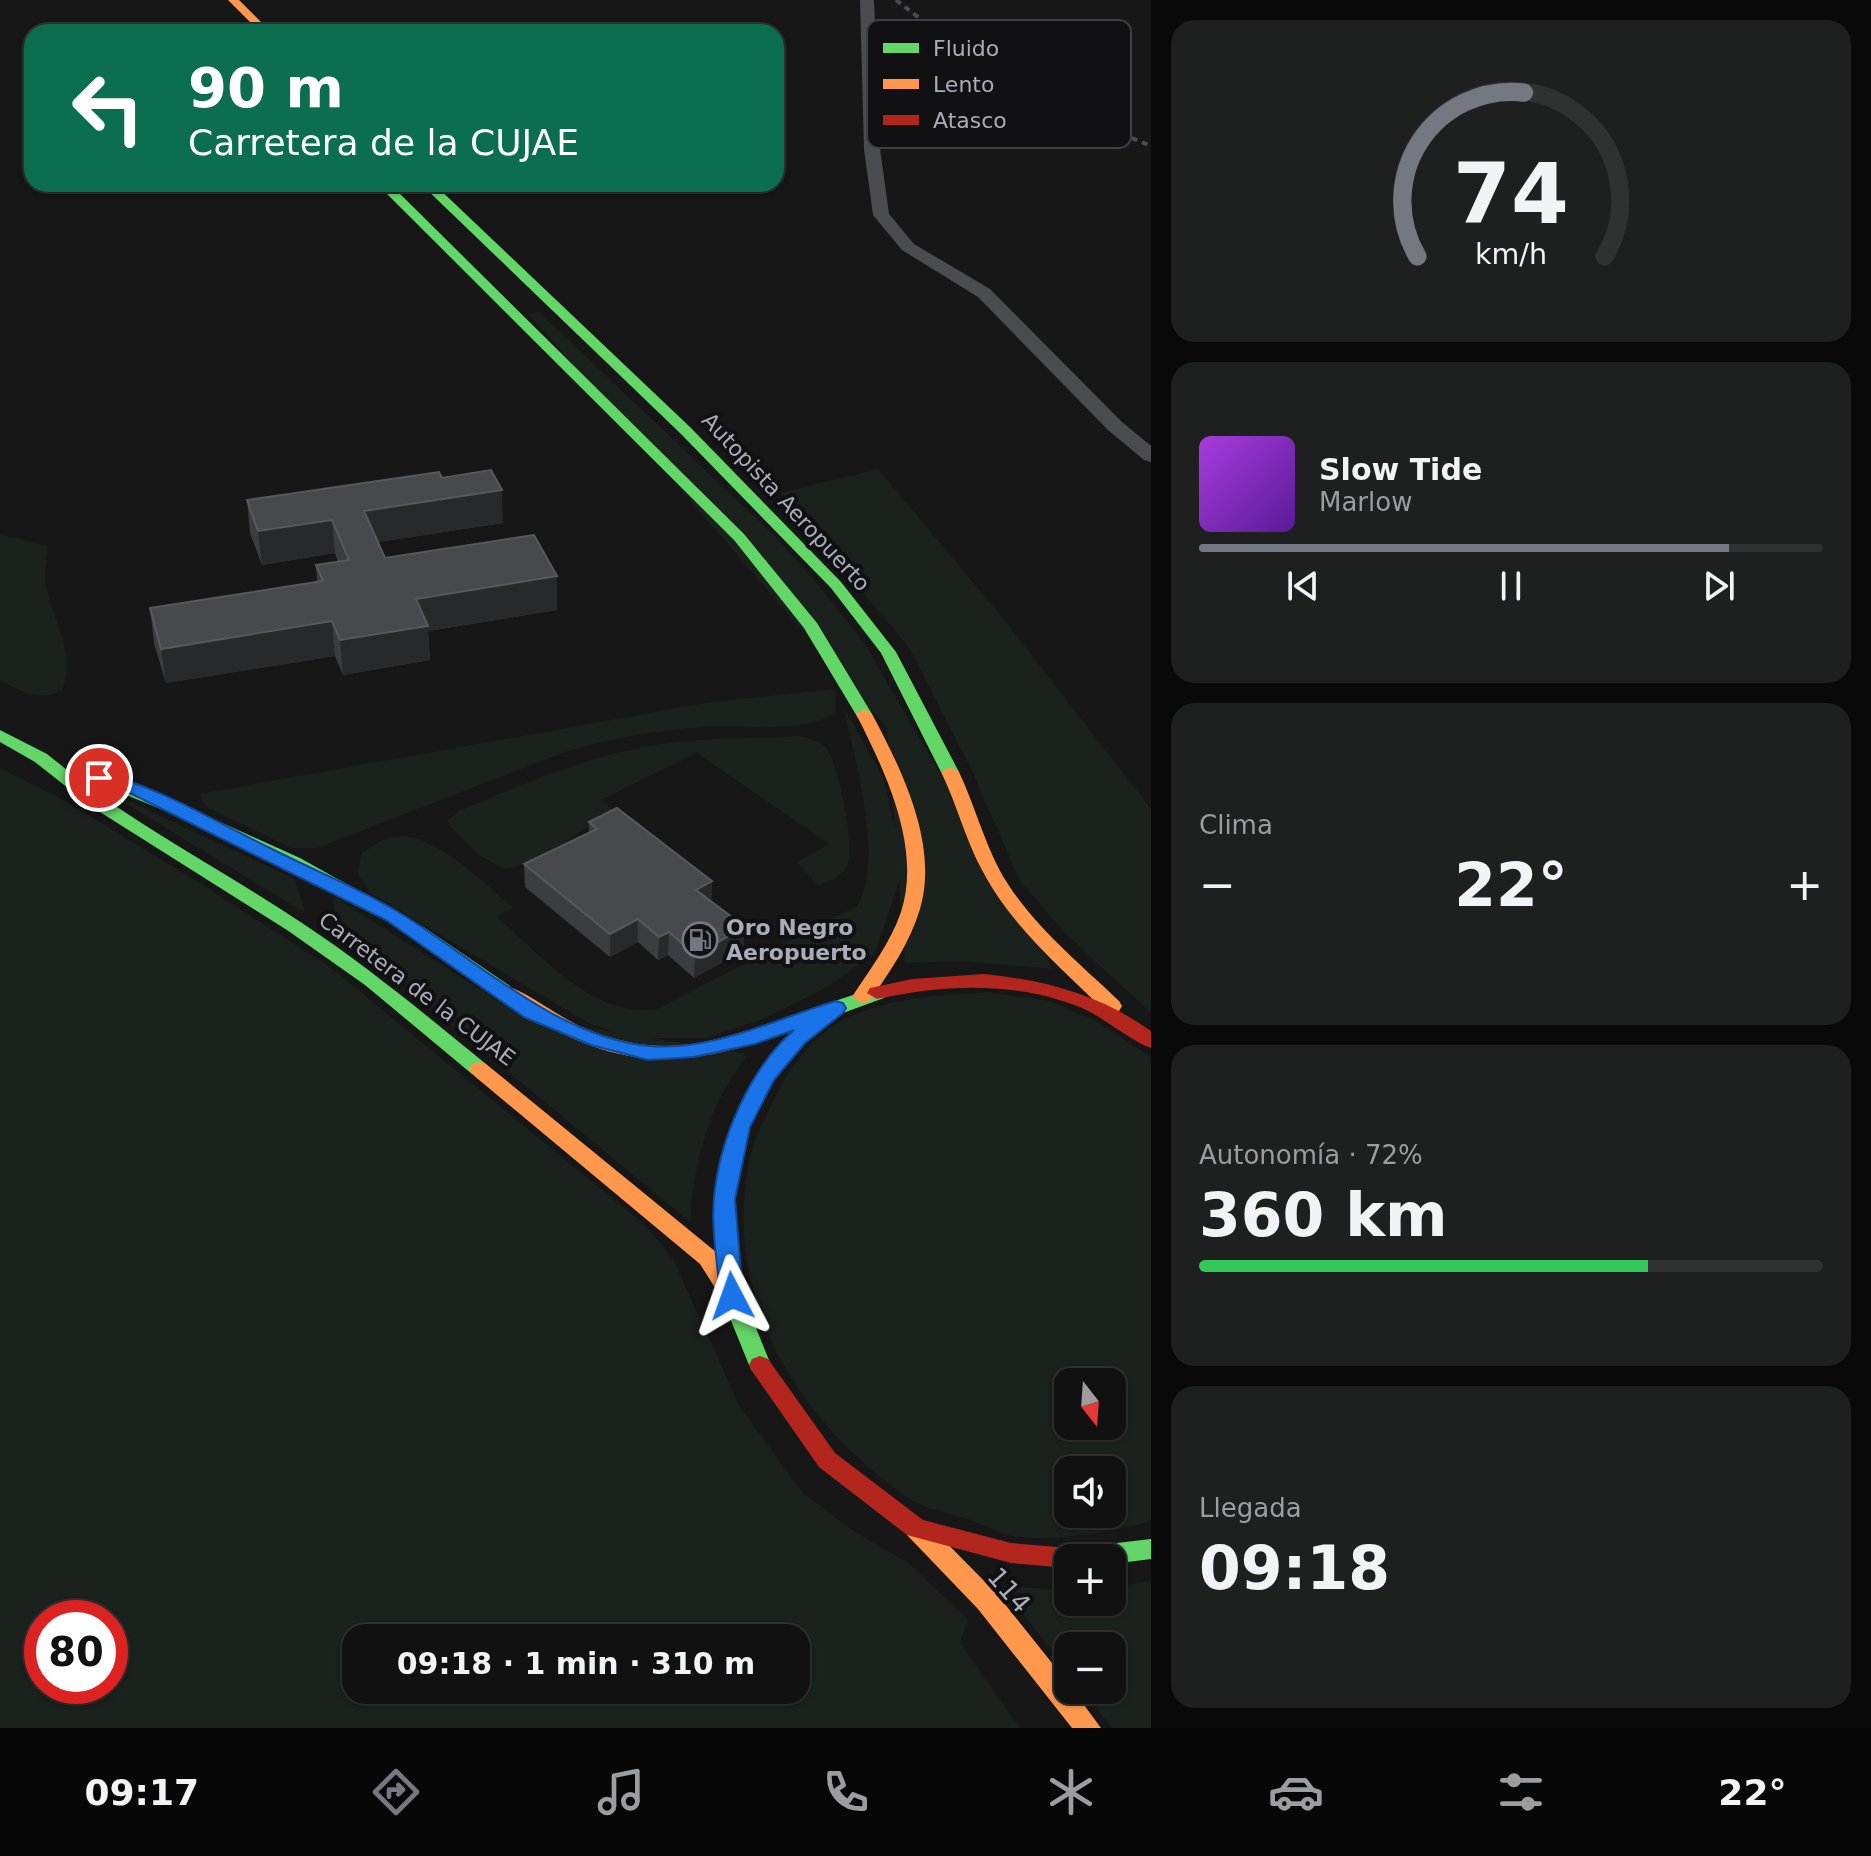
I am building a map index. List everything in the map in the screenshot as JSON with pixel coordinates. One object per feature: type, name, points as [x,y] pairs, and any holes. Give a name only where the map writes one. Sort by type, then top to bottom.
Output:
[{"type":"highway","points":[[233,0],[258,24]]},
{"type":"highway","points":[[391,192],[739,537],[785,590],[838,663],[882,748],[908,823],[916,883],[905,926],[862,997]]},
{"type":"highway","name":"Autopista Aeropuerto","points":[[435,192],[686,431],[836,585],[888,652],[953,778],[978,845],[999,884],[1033,929],[1125,1019]]},
{"type":"highway","name":"Carretera de la CUJAE","points":[[0,735],[21,744],[98,803],[294,926],[372,980],[708,1258],[732,1296]]},
{"type":"highway","name":"Carretera de la CUJAE","points":[[41,758],[139,791],[322,887],[392,916],[531,1012],[598,1040],[648,1053],[694,1051],[755,1037],[836,1008]]},
{"type":"highway","points":[[339,936],[372,980]]},
{"type":"highway","points":[[1054,1557],[1011,1553],[916,1528],[827,1460],[755,1358],[732,1296],[724,1199],[740,1127],[765,1077],[798,1038],[836,1008],[862,997],[898,987],[945,980],[990,981],[1044,989],[1087,1001],[1125,1019],[1151,1041]]},
{"type":"highway","name":"114","points":[[916,1528],[987,1601],[1088,1728]]},
{"type":"highway","points":[[1126,1552],[1151,1549]]},
{"type":"street","points":[[867,0],[868,20]]},
{"type":"street","points":[[872,148],[881,215],[908,247],[984,293],[1115,426],[1151,456]]},
{"type":"shaded area","points":[[539,312],[774,535],[865,644],[1053,969],[961,961],[905,963],[887,728],[529,314]]},
{"type":"shaded area","points":[[878,469],[1007,623],[1151,809],[1151,1013],[1067,935],[1020,881],[973,773],[910,649],[780,493]]},
{"type":"shaded area","points":[[0,534],[48,546],[46,585],[67,663],[62,691],[37,696],[0,681]]},
{"type":"shaded area","points":[[836,689],[835,713],[821,720],[789,726],[670,730],[582,747],[317,848],[291,848],[205,806],[199,794],[711,702]]},
{"type":"shaded area","points":[[844,708],[883,777],[904,868],[875,953],[826,988],[763,1019],[705,1038],[633,1038],[590,1024],[370,893],[358,874],[361,854],[385,839],[402,836],[431,844],[476,875],[513,908],[497,917],[570,981],[611,1004],[634,1009],[657,1009],[857,906],[865,886],[868,836]]},
{"type":"shaded area","points":[[799,736],[818,742],[827,749],[836,770],[847,824],[848,864],[839,875],[818,885],[797,862],[829,844],[697,753],[601,800],[613,810],[556,848],[514,868],[504,869],[480,856],[449,825],[448,820],[459,811],[538,778],[619,752],[676,742]]},
{"type":"shaded area","points":[[0,768],[60,798],[330,967],[645,1225],[673,1259],[740,1407],[802,1492],[852,1530],[907,1562],[968,1619],[960,1643],[1020,1728],[0,1728]]},
{"type":"shaded area","points":[[97,786],[295,879],[305,913]]},
{"type":"shaded area","points":[[333,896],[524,1017],[742,1053],[746,1057],[722,1094],[706,1135],[695,1177],[690,1222],[421,1000],[335,917]]},
{"type":"shaded area","points":[[989,992],[1049,1001],[1094,1020],[1151,1057],[1151,1521],[1126,1527],[1126,1456],[1054,1456],[1054,1528],[1124,1528],[1120,1529],[1051,1538],[1019,1537],[919,1504],[865,1464],[830,1429],[799,1389],[774,1347],[756,1302],[746,1254],[744,1204],[756,1138],[790,1072],[820,1036],[864,1011],[899,1001]]},
{"type":"shaded area","points":[[1151,1581],[1151,1728],[1112,1728],[1094,1704],[1126,1704],[1126,1632],[1054,1632],[1054,1653],[1001,1586],[1054,1589],[1054,1616],[1126,1616],[1126,1585]]},
{"type":"building","points":[[491,470],[502,490],[364,511],[385,558],[534,535],[557,576],[416,599],[428,626],[340,640],[332,621],[161,649],[150,608],[323,581],[316,565],[349,560],[332,520],[258,531],[247,500],[439,472],[442,478]]},
{"type":"building","points":[[617,808],[712,881],[696,890],[745,927],[695,955],[669,932],[659,937],[638,919],[610,934],[524,864],[597,829],[589,822]]},
{"type":"railway","points":[[896,0],[922,20]]},
{"type":"railway","points":[[1131,138],[1151,146]]},
{"type":"traffic: fast","points":[[391,192],[739,537],[811,626],[864,714]]},
{"type":"traffic: fast","points":[[435,192],[686,431],[836,585],[888,652],[950,772]]},
{"type":"traffic: fast","points":[[0,735],[41,758],[98,803],[294,926],[372,980],[479,1069]]},
{"type":"traffic: fast","points":[[75,769],[163,803],[294,862],[418,932],[503,991]]},
{"type":"traffic: fast","points":[[760,1365],[732,1296],[724,1199],[740,1127],[765,1077],[798,1038],[836,1008],[877,993]]},
{"type":"traffic: fast","points":[[1126,1552],[1151,1549]]},
{"type":"traffic: slow","points":[[233,0],[258,24]]},
{"type":"traffic: slow","points":[[862,997],[893,950],[905,925],[914,898],[916,876],[910,828],[903,803],[864,714]]},
{"type":"traffic: slow","points":[[950,772],[984,857],[999,884],[1024,918],[1112,1006]]},
{"type":"traffic: slow","points":[[503,991],[536,1012],[592,1039],[649,1053],[670,1054],[712,1048],[815,1016]]},
{"type":"traffic: slow","points":[[479,1069],[708,1258],[732,1296]]},
{"type":"traffic: slow","points":[[916,1528],[987,1601],[1088,1728]]},
{"type":"traffic: jam","points":[[877,993],[948,981],[1020,984],[1090,1004],[1122,1020],[1151,1041]]},
{"type":"traffic: jam","points":[[760,1365],[827,1460],[916,1528],[1011,1553],[1054,1557]]},
{"type":"place","name":"Oro Negro Aeropuerto","points":[[700,940]]},
{"type":"route","points":[[99,778],[139,791],[276,856],[392,916],[531,1012],[598,1040],[648,1053],[694,1051],[755,1037],[836,1008],[798,1038],[765,1077],[740,1127],[724,1199],[732,1296]]}]
